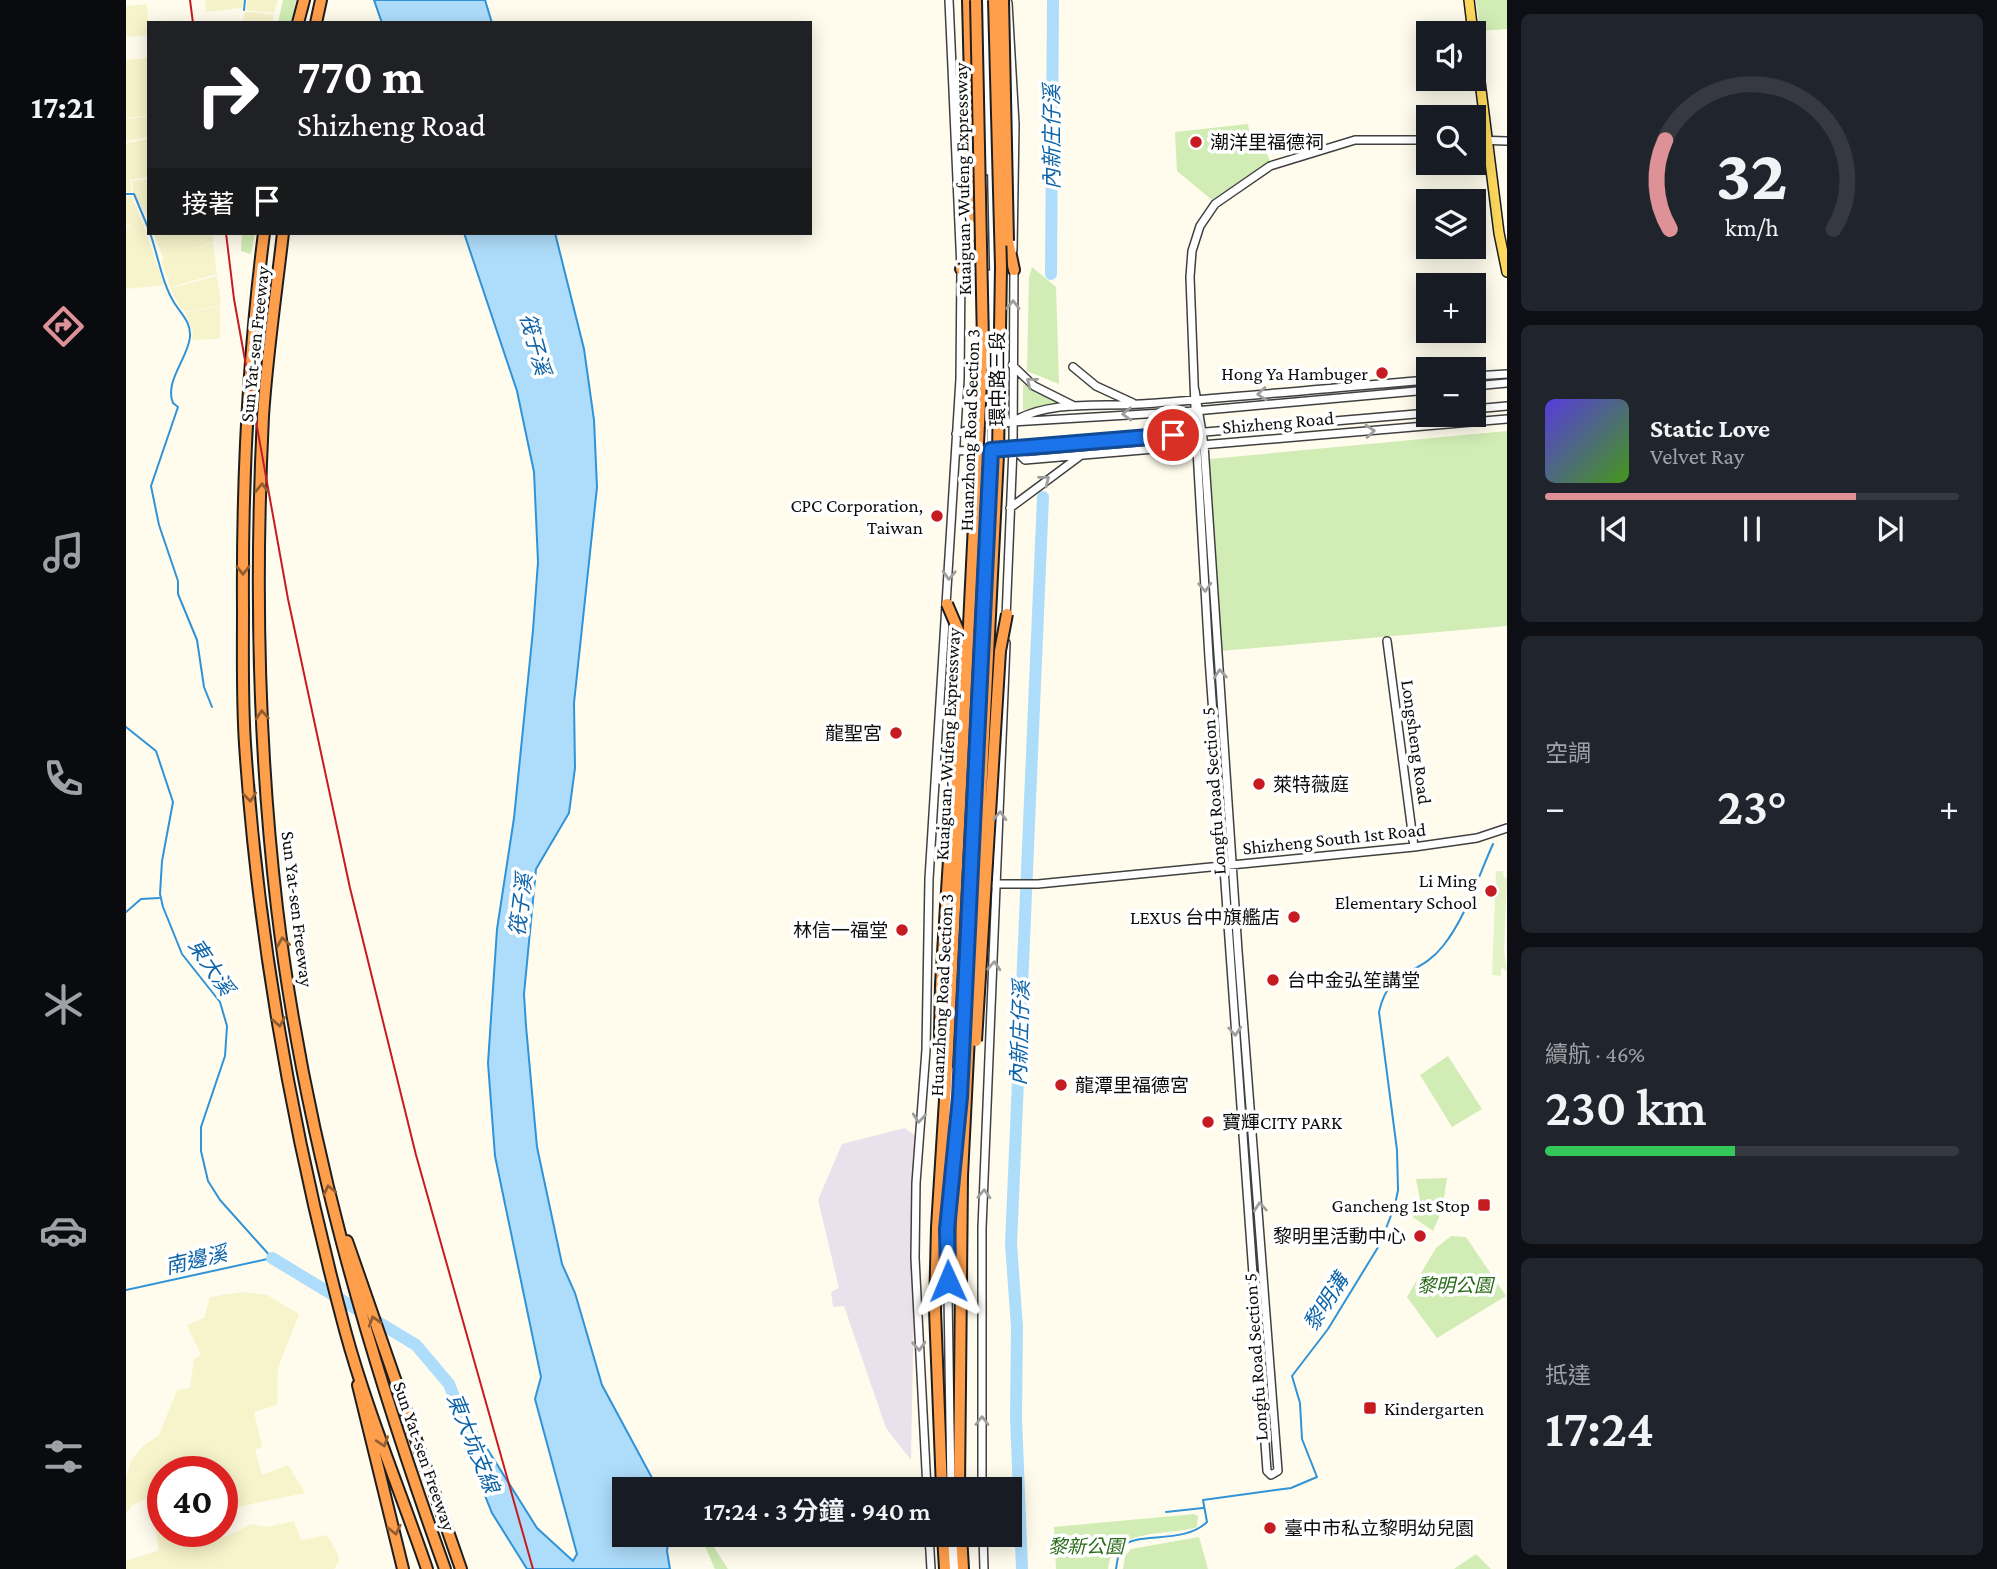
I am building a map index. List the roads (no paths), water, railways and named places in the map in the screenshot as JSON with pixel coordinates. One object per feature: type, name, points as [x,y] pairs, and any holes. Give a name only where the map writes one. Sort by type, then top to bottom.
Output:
[{"type":"highway","points":[[299,21],[304,0]]},
{"type":"highway","points":[[316,21],[321,0]]},
{"type":"highway","points":[[961,269],[974,246],[968,0]]},
{"type":"highway","name":"Kuaiguan-Wufeng Expressway","points":[[946,1477],[935,1310],[982,343],[976,0]]},
{"type":"highway","name":"Kuaiguan-Wufeng Expressway","points":[[959,1477],[962,1176],[999,455],[1001,267],[988,1]]},
{"type":"highway","points":[[1006,1],[1008,241],[1014,270]]},
{"type":"highway","name":"Sun Yat-sen Freeway","points":[[264,235],[247,389],[242,541],[245,745],[260,901],[297,1126],[328,1264],[350,1345],[427,1569]]},
{"type":"highway","name":"Sun Yat-sen Freeway","points":[[283,235],[263,415],[261,691],[277,908],[313,1120],[351,1280],[378,1354],[445,1569]]},
{"type":"highway","points":[[947,604],[959,632],[961,673],[941,984],[940,1035],[947,1068]]},
{"type":"highway","points":[[962,1176],[976,1044],[1000,651],[1007,614]]},
{"type":"highway","points":[[335,1215],[363,1287],[378,1354],[461,1569]]},
{"type":"highway","points":[[350,1345],[363,1411],[403,1569]]},
{"type":"highway","points":[[945,1569],[947,1547]]},
{"type":"highway","points":[[962,1547],[963,1569]]},
{"type":"main road","points":[[1469,0],[1472,21]]},
{"type":"main road","points":[[1482,91],[1499,233],[1507,272]]},
{"type":"street","name":"環中路三段","points":[[947,604],[956,451],[961,269],[949,0]]},
{"type":"street","points":[[988,1],[1006,1]]},
{"type":"street","name":"Huanzhong Road Section 3","points":[[947,1477],[947,1229],[960,1097],[967,884],[989,424],[988,1]]},
{"type":"street","name":"環中路三段","points":[[997,884],[1013,448],[1016,124],[1006,1]]},
{"type":"street","points":[[1200,445],[1190,277],[1192,251],[1200,226],[1215,204],[1270,166],[1329,146],[1355,140],[1416,140]]},
{"type":"street","points":[[1488,140],[1507,142]]},
{"type":"street","points":[[1012,365],[1034,386],[1098,415]]},
{"type":"street","points":[[1073,367],[1096,386],[1137,405]]},
{"type":"street","points":[[1486,375],[1507,374]]},
{"type":"street","name":"Shizheng Road","points":[[1013,422],[1028,413],[1075,406],[1137,405],[1416,381]]},
{"type":"street","points":[[1486,385],[1507,383]]},
{"type":"street","name":"Shizheng Road","points":[[956,434],[989,424],[1198,410],[1416,391]]},
{"type":"street","points":[[1486,408],[1507,406]]},
{"type":"street","name":"Shizheng Road","points":[[956,451],[1416,413]]},
{"type":"street","name":"Shizheng Road","points":[[1013,448],[1025,460],[1507,419]]},
{"type":"street","name":"Longfu Road Section 5","points":[[1200,445],[1234,864],[1278,1471],[1271,1475],[1266,1458],[1224,865],[1200,445]]},
{"type":"street","points":[[1010,508],[1082,455]]},
{"type":"street","name":"Huanzhong Road Section 3","points":[[926,1477],[915,1258],[918,1127],[926,1051],[929,879],[947,604]]},
{"type":"street","name":"Longsheng Road","points":[[1387,641],[1415,847]]},
{"type":"street","name":"Shizheng South 1st Road","points":[[929,879],[967,884],[1038,884],[1415,847],[1476,838],[1507,828]]},
{"type":"street","points":[[982,1477],[982,1228],[997,884]]},
{"type":"street","points":[[930,1547],[931,1569]]},
{"type":"street","points":[[950,1547],[953,1569]]},
{"type":"street","points":[[983,1547],[984,1569]]},
{"type":"water","points":[[374,0],[485,0],[491,21],[381,21]]},
{"type":"water","name":"筏子溪","points":[[465,235],[556,235],[584,349],[594,420],[597,487],[574,703],[575,768],[569,813],[536,869],[524,994],[526,1026],[537,1147],[562,1264],[575,1293],[602,1385],[652,1477],[612,1477],[612,1547],[668,1547],[670,1569],[527,1569],[492,1513],[466,1448],[476,1431],[537,1528],[573,1561],[577,1554],[535,1399],[541,1377],[495,1156],[488,1063],[497,929],[514,818],[533,630],[538,562],[534,472],[517,391]]},
{"type":"waterway","points":[[244,10],[245,0]]},
{"type":"waterway","name":"內新庄仔溪","points":[[1051,274],[1053,0]]},
{"type":"waterway","points":[[126,194],[134,194],[147,225]]},
{"type":"waterway","points":[[151,235],[167,288],[188,323],[190,332],[188,345],[172,387],[173,403],[178,407],[151,486],[159,525],[178,581],[178,594],[197,640],[204,687],[212,707]]},
{"type":"waterway","name":"內新庄仔溪","points":[[1022,1569],[1016,1418],[1017,1327],[1011,1244],[1043,497]]},
{"type":"waterway","name":"東大溪","points":[[126,727],[156,751],[173,802],[162,861],[160,894],[163,907],[182,954],[220,1002],[227,1026],[225,1056],[201,1127],[201,1151],[208,1181],[220,1200],[272,1258],[126,1290]]},
{"type":"waterway","name":"黎明溝","points":[[1116,1569],[1121,1549],[1128,1542],[1186,1533],[1207,1522],[1203,1500],[1291,1488],[1317,1477],[1302,1439],[1300,1403],[1292,1376],[1328,1329],[1380,1244],[1398,1190],[1397,1150],[1379,1012],[1384,997],[1397,979],[1433,956],[1451,935],[1465,910],[1493,844]]},
{"type":"waterway","points":[[126,912],[141,899],[159,898]]},
{"type":"waterway","name":"東大坑支線","points":[[272,1258],[416,1345],[449,1384],[476,1453]]},
{"type":"waterway","points":[[1166,1512],[1203,1508]]},
{"type":"railway","points":[[190,0],[193,21]]},
{"type":"railway","points":[[226,235],[234,299],[288,599],[350,888],[416,1155],[533,1569]]},
{"type":"place","name":"潮洋里福德祠","points":[[1196,142]]},
{"type":"place","name":"Hong Ya Hambuger","points":[[1382,373]]},
{"type":"place","name":"CPC Corporation, Taiwan","points":[[937,516]]},
{"type":"place","name":"龍聖宮","points":[[896,733]]},
{"type":"place","name":"萊特薇庭","points":[[1259,784]]},
{"type":"place","name":"Li Ming Elementary School","points":[[1491,891]]},
{"type":"place","name":"LEXUS 台中旗艦店","points":[[1294,917]]},
{"type":"place","name":"林信一福堂","points":[[902,930]]},
{"type":"place","name":"台中金弘笙講堂","points":[[1273,980]]},
{"type":"place","name":"龍潭里福德宮","points":[[1061,1085]]},
{"type":"place","name":"寶輝CITY PARK","points":[[1208,1122]]},
{"type":"place","name":"Gancheng 1st Stop","points":[[1484,1205]]},
{"type":"place","name":"黎明里活動中心","points":[[1420,1236]]},
{"type":"place","name":"Kindergarten","points":[[1370,1408]]},
{"type":"place","name":"臺中市私立黎明幼兒園","points":[[1270,1528]]},
{"type":"water label","name":"南邊溪","points":[[196,1260]]},
{"type":"park label","name":"黎明公園","points":[[1455,1285]]},
{"type":"park label","name":"黎新公園","points":[[1086,1546]]}]
